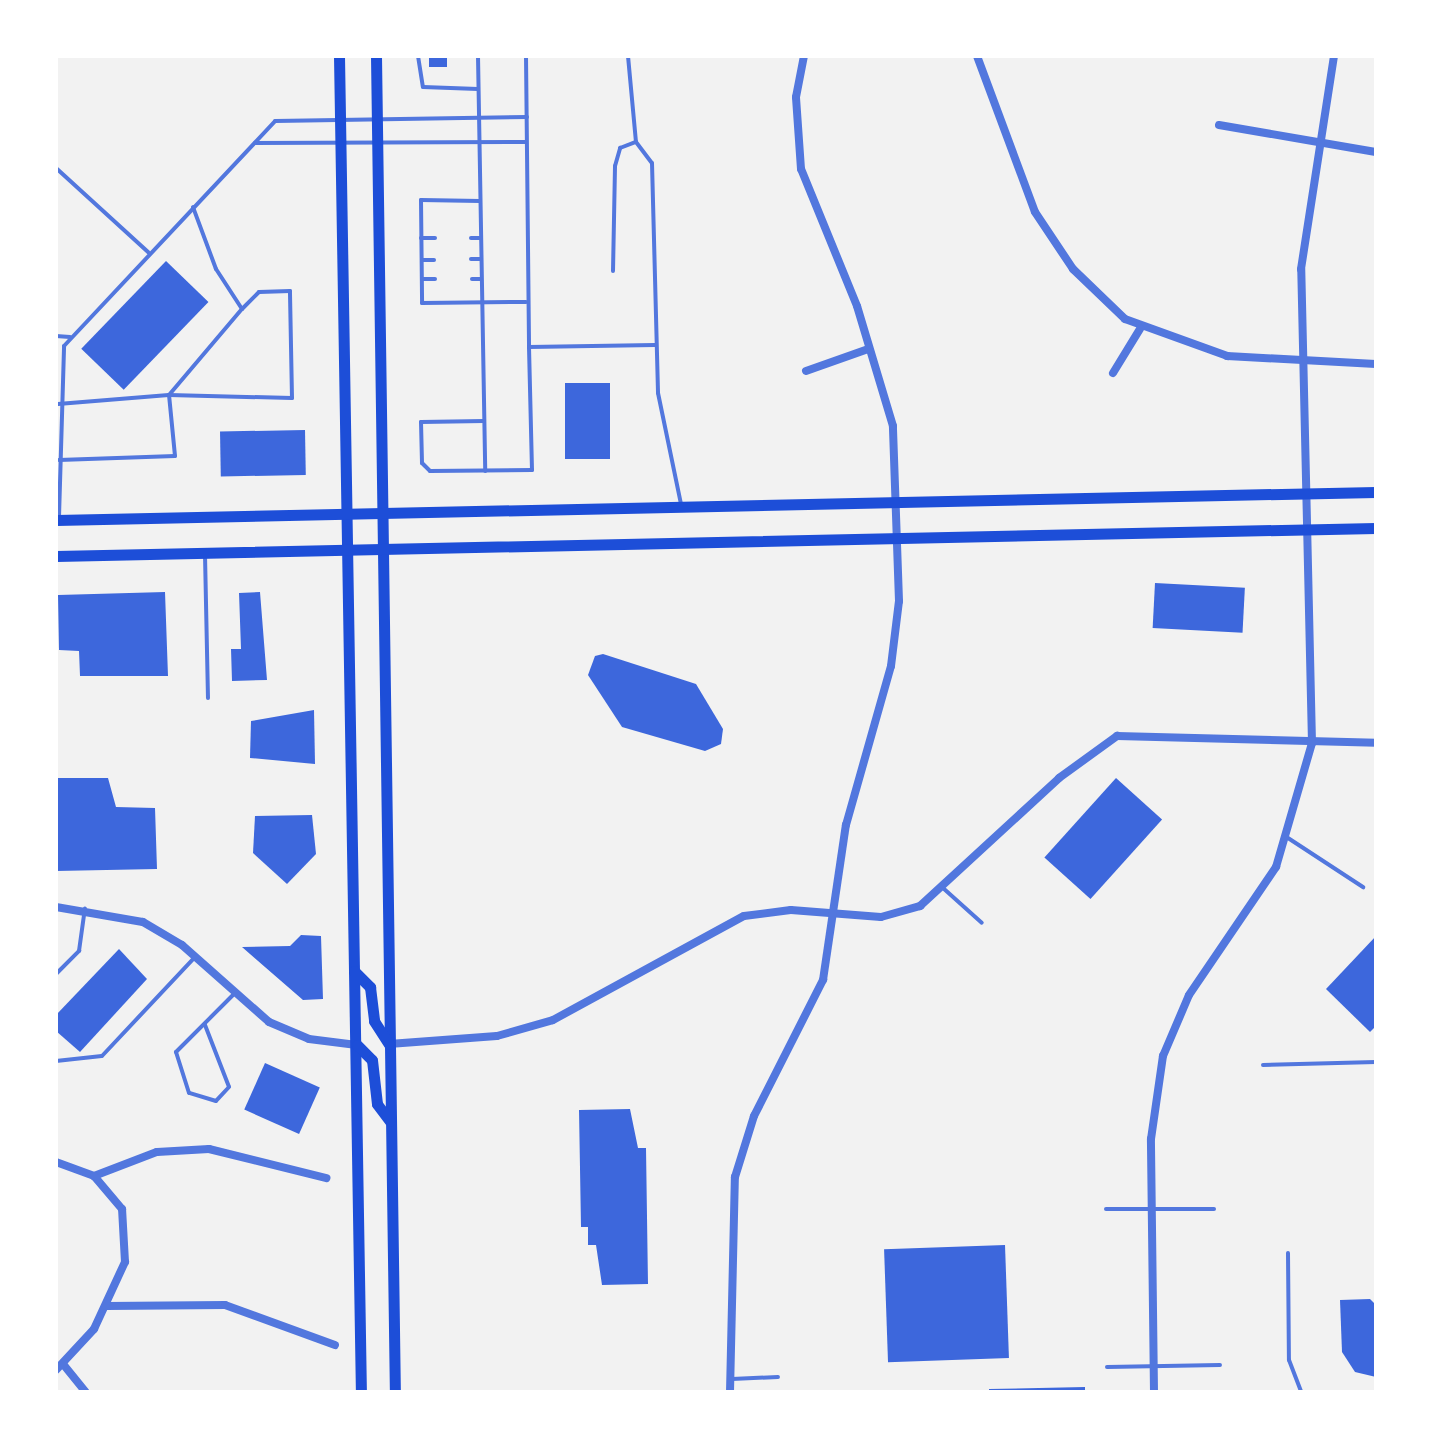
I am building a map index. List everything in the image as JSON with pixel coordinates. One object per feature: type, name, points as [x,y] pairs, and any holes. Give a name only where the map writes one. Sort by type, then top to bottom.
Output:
[{"type":"main road","points":[[339,56],[361,1392]]},
{"type":"main road","points":[[376,56],[395,1392]]},
{"type":"main road","points":[[58,520],[1376,492]]},
{"type":"main road","points":[[56,556],[1376,528]]},
{"type":"main road","points":[[354,971],[370,987],[373,1020],[389,1044]]},
{"type":"main road","points":[[357,1045],[372,1060],[377,1104],[391,1122]]},
{"type":"street","points":[[730,1392],[735,1177],[754,1116],[814,1003],[836,913],[846,825],[891,666],[898,538],[893,426],[868,349],[801,169],[796,97],[804,56]]},
{"type":"street","points":[[977,56],[1051,240],[1140,329],[1227,356],[1376,364]]},
{"type":"street","points":[[1154,1392],[1151,1209],[1155,1092],[1175,1022],[1258,898],[1288,838],[1312,743],[1302,362],[1304,244],[1324,141],[1334,56]]},
{"type":"street","points":[[1219,125],[1376,152]]},
{"type":"street","points":[[1113,373],[1140,329]]},
{"type":"street","points":[[806,371],[868,349]]},
{"type":"street","points":[[389,1044],[448,1043],[533,1027],[615,991],[744,916],[836,913],[881,917],[920,906],[1059,778],[1117,736],[1284,736],[1312,743],[1376,743]]},
{"type":"street","points":[[56,907],[85,908],[143,922],[195,956],[234,994],[294,1034],[357,1045]]},
{"type":"street","points":[[94,1176],[157,1152],[209,1149],[326,1178]]},
{"type":"street","points":[[56,1162],[94,1176],[113,1194],[127,1226],[125,1262],[107,1306],[60,1367],[86,1392]]},
{"type":"street","points":[[107,1306],[225,1305],[335,1345]]},
{"type":"lane","points":[[418,56],[423,87],[478,89]]},
{"type":"lane","points":[[478,56],[485,471]]},
{"type":"lane","points":[[484,421],[421,422],[422,463],[430,471],[532,470],[526,302],[526,56]]},
{"type":"lane","points":[[628,56],[636,142],[652,163],[655,345],[681,507]]},
{"type":"lane","points":[[58,520],[58,404],[70,337],[275,121],[527,117]]},
{"type":"lane","points":[[255,143],[526,142]]},
{"type":"lane","points":[[613,271],[615,166],[620,148],[636,142]]},
{"type":"lane","points":[[56,168],[148,252]]},
{"type":"lane","points":[[480,201],[421,200],[422,303],[526,302]]},
{"type":"lane","points":[[193,207],[216,269],[242,309]]},
{"type":"lane","points":[[421,238],[435,238]]},
{"type":"lane","points":[[471,238],[481,238]]},
{"type":"lane","points":[[471,259],[481,259]]},
{"type":"lane","points":[[422,260],[434,260]]},
{"type":"lane","points":[[422,279],[435,279]]},
{"type":"lane","points":[[472,279],[481,279]]},
{"type":"lane","points":[[58,404],[169,395],[292,398],[290,291],[259,292],[169,395],[175,456],[59,460]]},
{"type":"lane","points":[[56,336],[70,337]]},
{"type":"lane","points":[[529,347],[655,345]]},
{"type":"lane","points":[[205,553],[208,698]]},
{"type":"lane","points":[[1288,838],[1363,887]]},
{"type":"lane","points":[[943,888],[982,923]]},
{"type":"lane","points":[[56,974],[79,951],[85,908]]},
{"type":"lane","points":[[56,1061],[102,1056],[195,956]]},
{"type":"lane","points":[[205,1025],[229,1087],[216,1101],[189,1093],[176,1052],[234,994]]},
{"type":"lane","points":[[1263,1065],[1376,1062]]},
{"type":"lane","points":[[1106,1209],[1214,1209]]},
{"type":"lane","points":[[1288,1253],[1289,1360],[1301,1392]]},
{"type":"lane","points":[[1107,1367],[1220,1365]]},
{"type":"lane","points":[[730,1379],[778,1377]]},
{"type":"building","points":[[429,56],[447,56],[447,67],[429,67]]},
{"type":"building","points":[[166,261],[208,302],[124,390],[81,349]]},
{"type":"building","points":[[565,383],[610,383],[610,459],[565,459]]},
{"type":"building","points":[[305,430],[306,475],[221,476],[220,431]]},
{"type":"building","points":[[1155,583],[1245,588],[1243,633],[1153,628]]},
{"type":"building","points":[[165,592],[168,676],[80,676],[79,651],[59,650],[58,595]]},
{"type":"building","points":[[260,592],[267,680],[232,681],[231,649],[241,649],[239,593]]},
{"type":"building","points":[[603,654],[696,684],[723,729],[721,744],[705,751],[622,727],[588,675],[595,656]]},
{"type":"building","points":[[314,710],[315,764],[250,758],[251,721]]},
{"type":"building","points":[[56,778],[108,778],[116,807],[155,808],[157,869],[56,871]]},
{"type":"building","points":[[1116,778],[1162,819],[1090,899],[1044,858]]},
{"type":"building","points":[[312,815],[316,854],[287,884],[253,853],[255,816]]},
{"type":"building","points":[[301,935],[321,936],[323,999],[303,1000],[242,947],[290,946]]},
{"type":"building","points":[[1376,936],[1376,1026],[1370,1032],[1326,989]]},
{"type":"building","points":[[119,949],[147,979],[80,1052],[56,1031],[56,1015]]},
{"type":"building","points":[[265,1063],[320,1087],[299,1134],[244,1110]]},
{"type":"building","points":[[630,1109],[638,1148],[646,1148],[648,1284],[602,1285],[596,1245],[588,1245],[588,1227],[581,1227],[579,1110]]},
{"type":"building","points":[[1005,1245],[1009,1358],[888,1362],[884,1249]]},
{"type":"building","points":[[1370,1299],[1376,1305],[1376,1377],[1355,1372],[1342,1352],[1340,1300]]},
{"type":"building","points":[[1085,1387],[1085,1392],[989,1392],[989,1389]]}]
